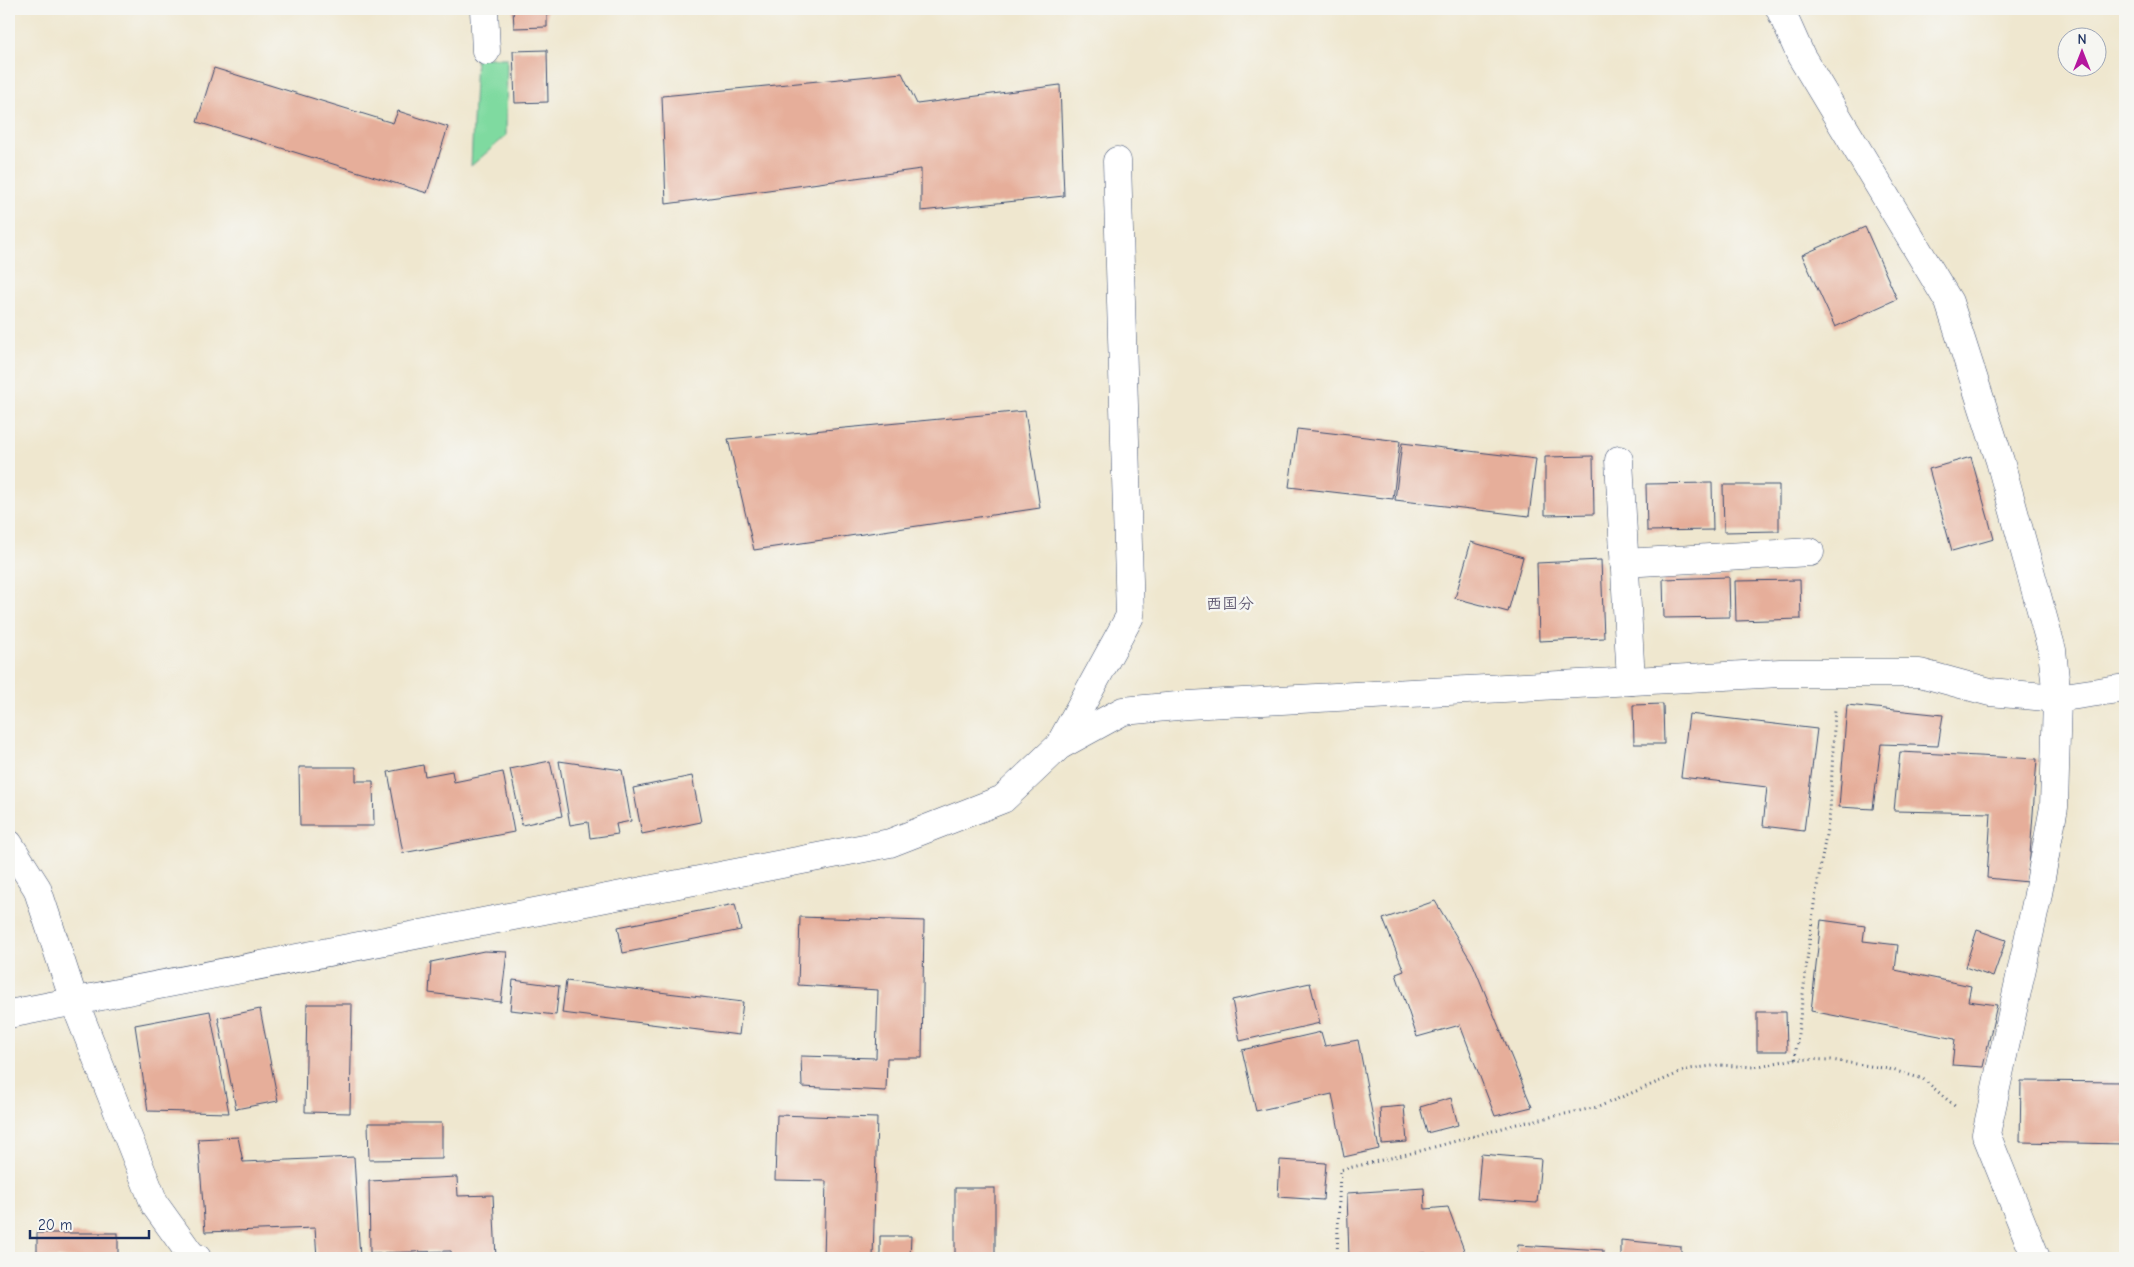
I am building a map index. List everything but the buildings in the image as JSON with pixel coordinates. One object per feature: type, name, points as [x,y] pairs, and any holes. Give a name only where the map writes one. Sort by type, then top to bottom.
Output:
[{"type":"street","points":[[484,9],[486,51]]},
{"type":"street","points":[[1780,9],[1801,56],[1949,302],[2003,470],[2052,650],[2057,698],[2054,807],[2038,899],[1986,1134],[2036,1258]]},
{"type":"street","points":[[1059,746],[1130,616],[1117,161]]},
{"type":"street","points":[[1619,460],[1630,681]]},
{"type":"street","points":[[1624,563],[1810,552]]},
{"type":"street","points":[[9,1014],[890,843],[1003,799],[1059,746],[1123,711],[1188,705],[1780,673],[1920,673],[1990,692],[2057,698],[2125,688]]},
{"type":"street","points":[[9,844],[37,888],[74,1001],[155,1205],[191,1255],[197,1258]]},
{"type":"path","points":[[1795,1059],[1814,904],[1830,812],[1837,673]]},
{"type":"path","points":[[1337,1258],[1340,1170],[1516,1124],[1598,1107],[1689,1069],[1720,1065],[1754,1067],[1795,1059],[1850,1063],[1889,1070],[1923,1079],[1986,1134]]},
{"type":"green space","points":[[476,58],[507,58],[506,136],[471,166]]},
{"type":"district","name":"西国分","points":[[1230,604]]}]
